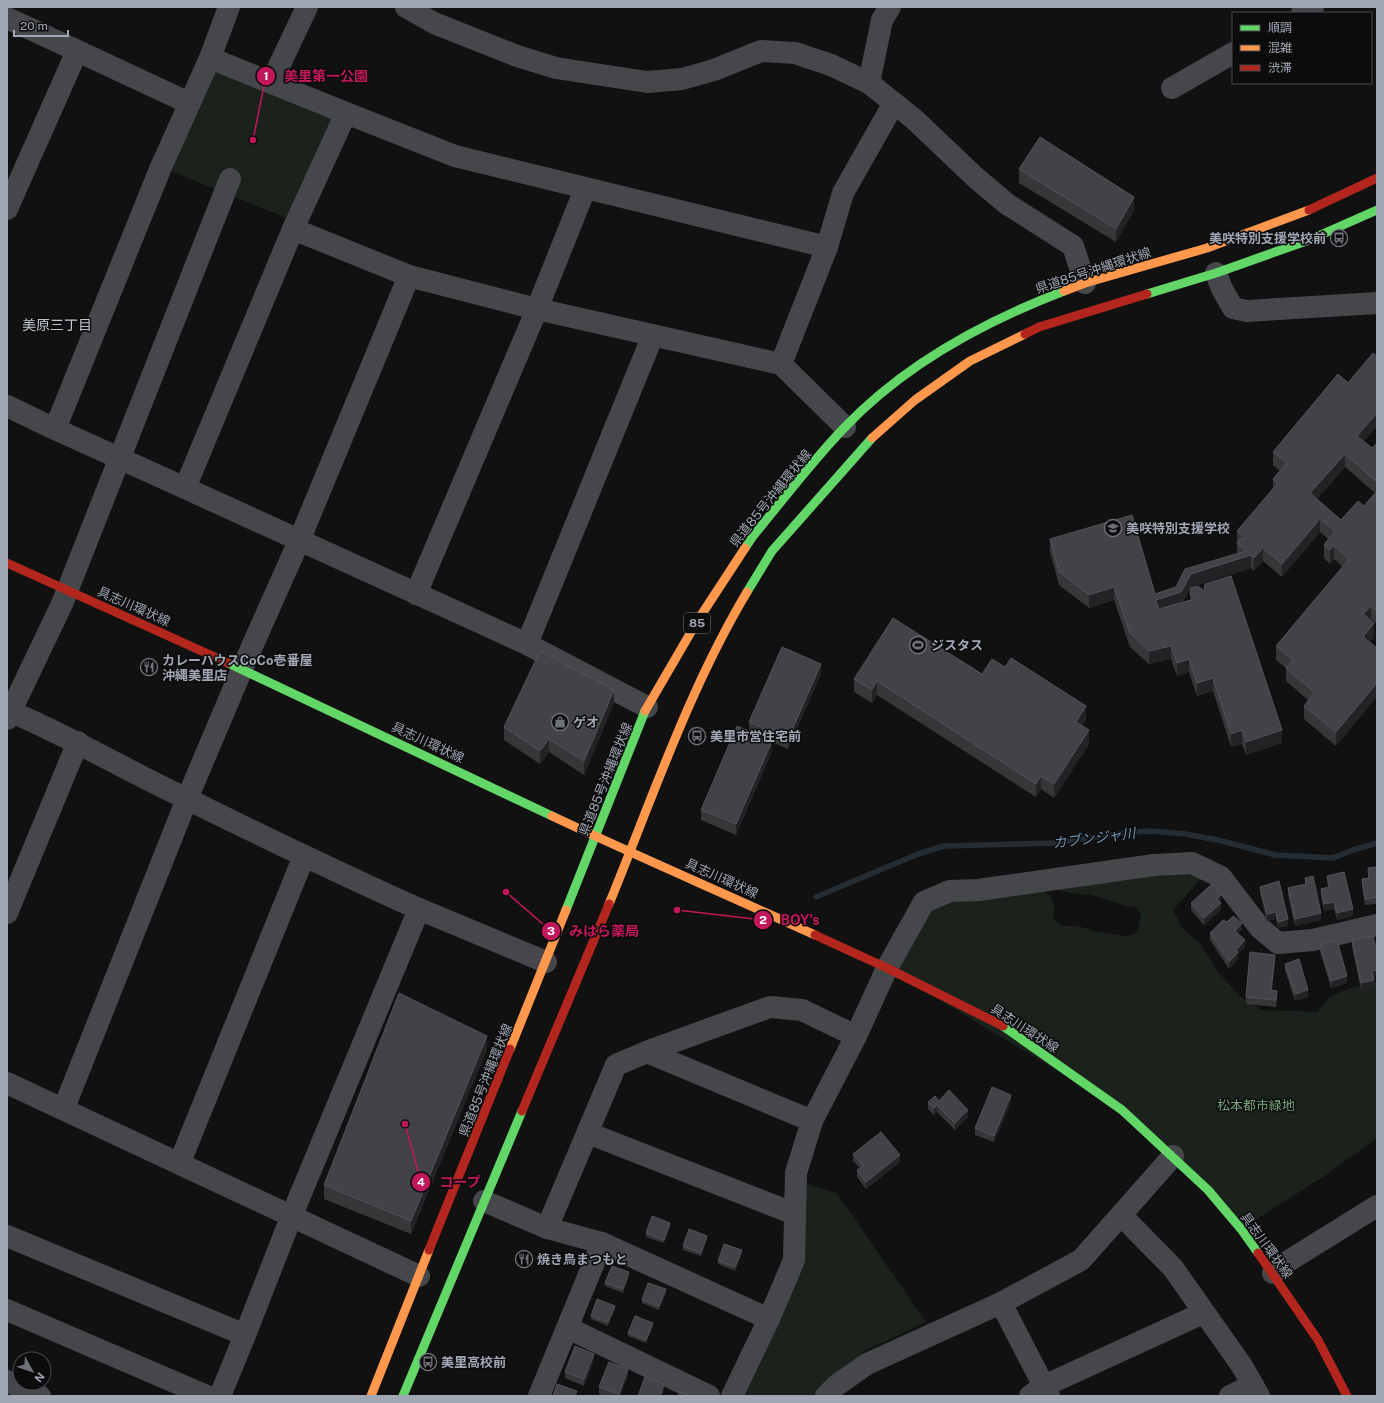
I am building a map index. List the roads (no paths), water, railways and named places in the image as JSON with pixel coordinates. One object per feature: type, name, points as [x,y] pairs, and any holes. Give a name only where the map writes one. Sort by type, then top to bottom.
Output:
[{"type":"main road","name":"県道85号沖縄環状線","points":[[371,1396],[647,707],[698,620],[753,536],[844,427],[900,378],[958,339],[1027,305],[1085,283],[1229,240],[1303,213],[1377,178]]},
{"type":"main road","name":"85","points":[[403,1396],[684,720],[723,632],[772,551],[864,446],[915,400],[970,361],[1039,327],[1216,273],[1310,240],[1377,210]]},
{"type":"main road","name":"具志川環状線","points":[[7,563],[242,669],[630,853],[680,873],[887,968],[998,1023],[1122,1110],[1208,1190],[1241,1229],[1318,1340],[1347,1396]]},
{"type":"street","points":[[55,428],[189,103],[210,58],[229,7]]},
{"type":"street","points":[[272,83],[307,7]]},
{"type":"street","points":[[406,7],[440,25],[517,56],[556,68],[647,82],[682,79],[714,70],[761,51],[795,53],[831,65],[869,83],[894,103],[1007,204],[1073,246],[1085,283]]},
{"type":"street","points":[[869,83],[882,20],[890,7]]},
{"type":"street","points":[[7,18],[189,103]]},
{"type":"street","points":[[7,209],[77,51]]},
{"type":"street","points":[[1172,88],[1232,54]]},
{"type":"street","points":[[210,58],[455,156],[827,247]]},
{"type":"street","points":[[781,364],[827,247],[843,193],[894,103]]},
{"type":"street","points":[[185,488],[293,229],[346,113]]},
{"type":"street","points":[[230,179],[67,590],[8,713],[78,742],[187,799],[304,856],[419,909],[546,962]]},
{"type":"street","points":[[416,594],[537,309],[585,188]]},
{"type":"street","points":[[293,229],[409,276],[537,309],[781,364],[844,427]]},
{"type":"street","points":[[1216,273],[1222,289],[1234,308],[1247,311],[1377,303]]},
{"type":"street","points":[[64,1108],[187,799],[242,669],[299,541],[409,276]]},
{"type":"street","points":[[527,644],[653,335]]},
{"type":"street","points":[[7,406],[299,541],[527,644],[647,707]]},
{"type":"street","points":[[7,913],[78,742]]},
{"type":"street","points":[[180,1162],[304,856]]},
{"type":"street","points":[[732,1396],[769,1319],[794,1260],[796,1173],[812,1121],[856,1036],[887,968],[924,902],[950,891],[978,890],[1154,865],[1192,863],[1221,877],[1260,928],[1278,943],[1313,940],[1377,925]]},
{"type":"street","points":[[220,1396],[292,1215],[419,909]]},
{"type":"street","points":[[547,1228],[616,1066],[648,1052],[770,1007],[802,1010],[856,1036]]},
{"type":"street","points":[[648,1052],[812,1121]]},
{"type":"street","points":[[7,1083],[180,1162],[419,1276]]},
{"type":"street","points":[[588,1133],[795,1214]]},
{"type":"street","points":[[826,1396],[837,1385],[866,1364],[1001,1303],[1081,1260],[1173,1156]]},
{"type":"street","points":[[484,1201],[547,1228],[602,1243],[769,1319]]},
{"type":"street","points":[[1272,1273],[1290,1260],[1377,1206]]},
{"type":"street","points":[[1121,1215],[1173,1268],[1203,1313],[1242,1366],[1256,1391],[1230,1396]]},
{"type":"street","points":[[7,1236],[245,1335]]},
{"type":"street","points":[[539,1396],[602,1243]]},
{"type":"street","points":[[1001,1303],[1041,1393],[1203,1313]]},
{"type":"street","points":[[7,1310],[207,1396]]},
{"type":"street","points":[[568,1328],[709,1396]]},
{"type":"street","points":[[7,1381],[40,1396]]},
{"type":"waterway","name":"カブンジャ川","points":[[816,897],[918,854],[944,846],[1055,843],[1131,832],[1150,831],[1185,834],[1218,840],[1275,855],[1333,858],[1377,843]]},
{"type":"place","name":"美里第一公園","points":[[253,140]]},
{"type":"place","name":"美咲特別支援学校前","points":[[1339,238]]},
{"type":"place","name":"美咲特別支援学校","points":[[1113,528]]},
{"type":"place","name":"ジスタス","points":[[918,645]]},
{"type":"place","name":"カレーハウスCoCo壱番屋 沖縄美里店","points":[[149,667]]},
{"type":"place","name":"ゲオ","points":[[560,722]]},
{"type":"place","name":"美里市営住宅前","points":[[697,736]]},
{"type":"place","name":"みはら薬局","points":[[506,892]]},
{"type":"place","name":"BOY's","points":[[677,910]]},
{"type":"place","name":"コープ","points":[[405,1124]]},
{"type":"place","name":"焼き鳥まつもと","points":[[524,1259]]},
{"type":"place","name":"美里高校前","points":[[428,1362]]},
{"type":"district","name":"美原三丁目","points":[[57,325]]},
{"type":"park label","name":"松本都市緑地","points":[[1256,1105]]}]
